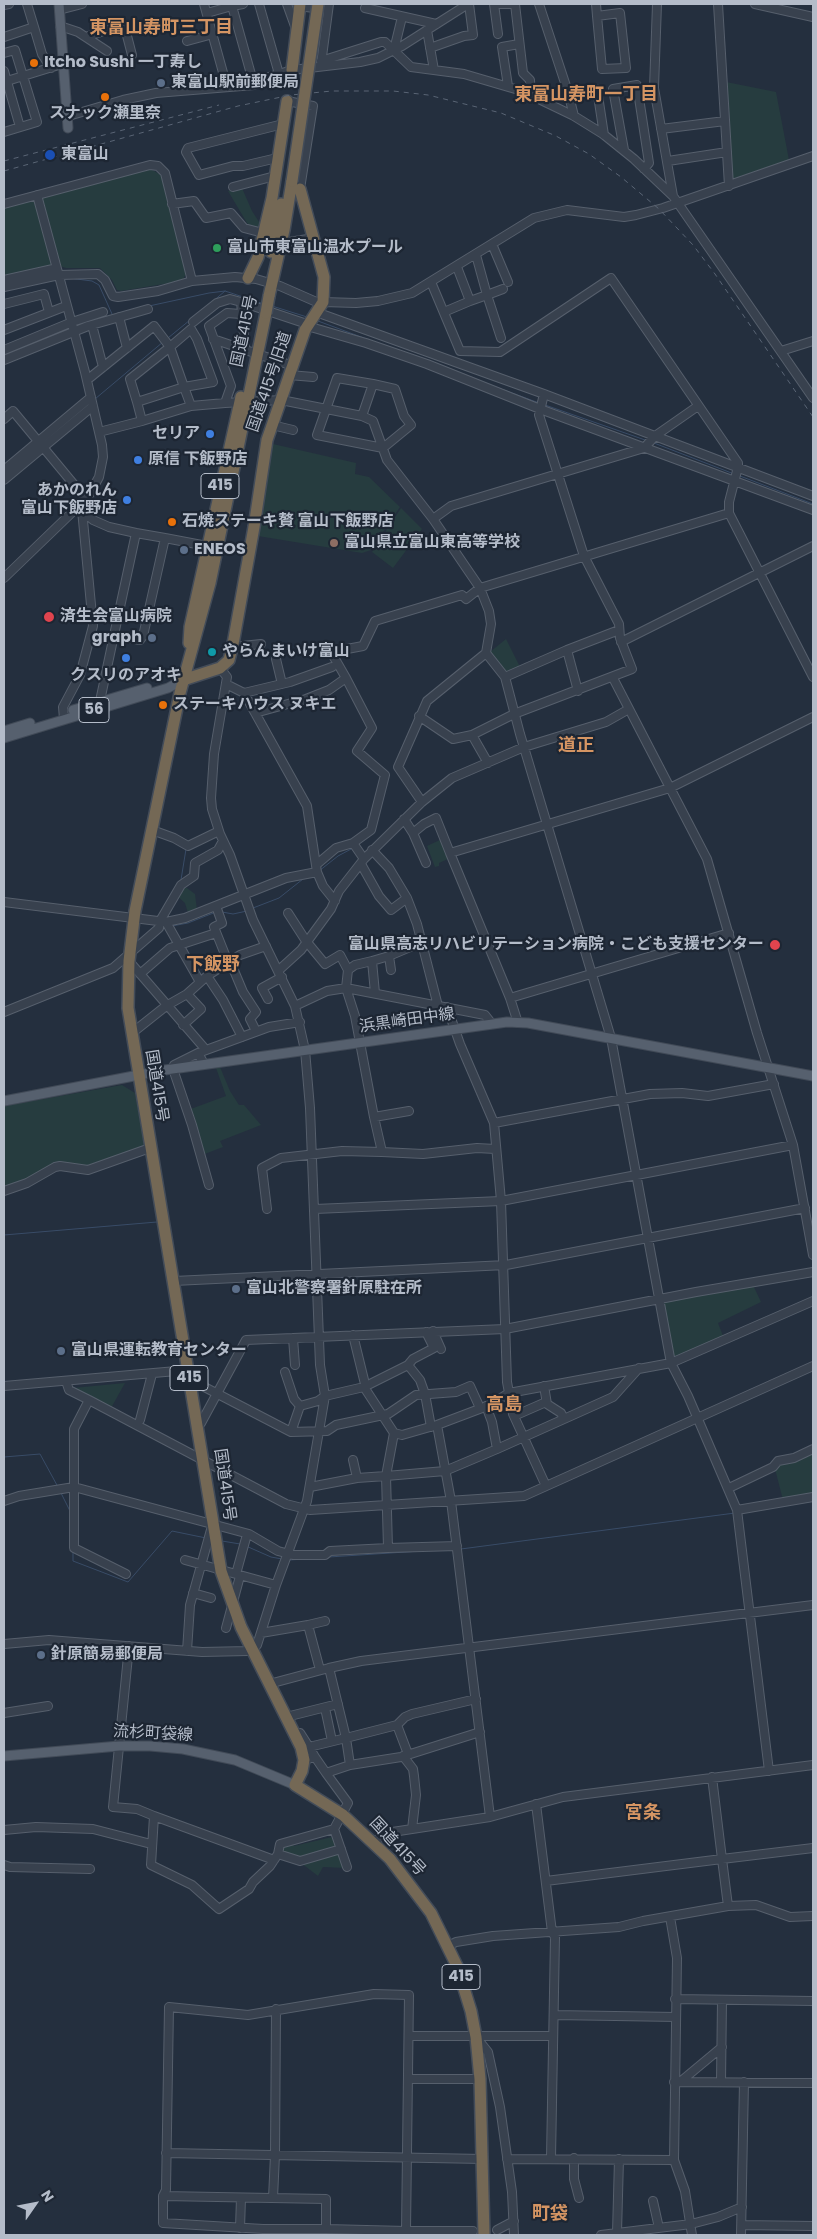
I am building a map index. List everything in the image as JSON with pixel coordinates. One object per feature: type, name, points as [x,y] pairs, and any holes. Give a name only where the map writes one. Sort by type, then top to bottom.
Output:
[{"type":"highway","name":"国道415号","points":[[304,1760],[295,1734],[252,1649],[232,1604],[221,1571],[128,1008],[134,919],[183,680],[210,583],[251,350],[284,230],[288,182],[311,4]]},
{"type":"highway","name":"国道415号","points":[[248,278],[258,257],[272,198],[288,182],[318,4]]},
{"type":"highway","points":[[292,70],[299,5]]},
{"type":"highway","name":"国道415号","points":[[287,101],[277,158],[288,182]]},
{"type":"highway","name":"415","points":[[288,182],[314,238],[324,277],[320,306]]},
{"type":"highway","name":"国道415号旧道","points":[[220,668],[228,660],[232,646],[254,527],[263,455],[307,326],[320,306]]},
{"type":"highway","name":"国道415号","points":[[188,662],[190,627],[207,546],[243,402]]},
{"type":"highway","points":[[183,680],[220,668]]},
{"type":"highway","points":[[295,1785],[302,1771],[304,1760]]},
{"type":"highway","name":"国道415号","points":[[295,1785],[343,1815],[374,1842],[410,1883],[431,1914],[448,1946],[463,1982],[476,2037],[480,2080],[484,2235]]},
{"type":"main road","points":[[59,7],[68,128]]},
{"type":"main road","name":"56","points":[[4,731],[159,691],[183,680]]},
{"type":"main road","name":"56","points":[[4,738],[100,702],[183,680]]},
{"type":"main road","name":"浜黒崎田中線","points":[[4,1100],[204,1064],[492,1024],[518,1023],[611,1038],[813,1076]]},
{"type":"main road","name":"流杉町袋線","points":[[4,1756],[119,1746],[150,1746],[208,1753],[244,1764],[295,1785]]},
{"type":"street","points":[[4,5],[9,4]]},
{"type":"street","points":[[27,4],[42,54],[51,68]]},
{"type":"street","points":[[59,7],[82,4]]},
{"type":"street","points":[[204,4],[227,87]]},
{"type":"street","points":[[207,14],[232,5],[243,4]]},
{"type":"street","points":[[259,4],[279,74]]},
{"type":"street","points":[[287,4],[296,29]]},
{"type":"street","points":[[321,64],[360,62],[394,50],[468,4],[473,35],[464,36],[430,48]]},
{"type":"street","points":[[494,4],[498,34]]},
{"type":"street","points":[[500,4],[515,4],[520,33],[519,44],[523,73],[530,80],[531,96]]},
{"type":"street","points":[[539,4],[574,116]]},
{"type":"street","points":[[596,4],[602,69]]},
{"type":"street","points":[[657,4],[654,88],[675,199]]},
{"type":"street","points":[[718,4],[729,186]]},
{"type":"street","points":[[755,4],[813,17]]},
{"type":"street","points":[[232,5],[254,85]]},
{"type":"street","points":[[299,5],[329,7],[321,64]]},
{"type":"street","points":[[365,8],[436,24]]},
{"type":"street","points":[[592,69],[626,68],[620,14],[597,16]]},
{"type":"street","points":[[394,50],[402,17]]},
{"type":"street","points":[[60,26],[86,37],[107,51]]},
{"type":"street","points":[[4,37],[34,27]]},
{"type":"street","points":[[86,37],[112,28],[141,28]]},
{"type":"street","points":[[125,28],[132,54]]},
{"type":"street","points":[[427,30],[434,70]]},
{"type":"street","points":[[187,41],[213,34]]},
{"type":"street","points":[[66,117],[123,100],[156,94],[254,85],[259,80],[321,64],[381,42],[385,42],[410,67],[464,74],[508,86],[574,116],[604,135],[644,168],[675,199],[813,398]]},
{"type":"street","points":[[508,86],[502,47],[519,44]]},
{"type":"street","points":[[4,53],[15,50],[40,124],[4,132]]},
{"type":"street","points":[[7,81],[62,64]]},
{"type":"street","points":[[4,71],[20,127]]},
{"type":"street","points":[[624,150],[613,89],[637,85],[650,163],[644,168]]},
{"type":"street","points":[[568,92],[597,89],[604,135]]},
{"type":"street","points":[[233,187],[288,182],[313,106],[287,101]]},
{"type":"street","points":[[662,129],[725,121]]},
{"type":"street","points":[[277,158],[199,175],[186,152],[188,148],[283,124]]},
{"type":"street","points":[[668,161],[727,152]]},
{"type":"street","points":[[320,306],[378,301],[400,297],[431,282],[528,221],[542,216],[567,210],[624,217],[653,211],[675,199],[729,186],[813,156]]},
{"type":"street","points":[[4,204],[150,166],[158,166],[165,173],[192,281]]},
{"type":"street","points":[[4,578],[83,505],[93,489],[102,466],[102,445],[87,380],[37,195]]},
{"type":"street","points":[[172,204],[194,201],[206,218],[231,213],[244,228],[263,233]]},
{"type":"street","points":[[289,242],[314,238]]},
{"type":"street","points":[[492,244],[508,282]]},
{"type":"street","points":[[476,255],[501,338]]},
{"type":"street","points":[[456,267],[470,302]]},
{"type":"street","points":[[4,280],[53,269],[58,272]]},
{"type":"street","points":[[4,287],[58,272],[98,274],[106,280],[113,296],[118,297],[158,291],[192,281],[214,278],[248,278],[269,282],[291,289],[320,306],[462,364],[813,496]]},
{"type":"street","points":[[460,352],[500,352],[610,278],[738,463],[729,502],[730,513],[813,677]]},
{"type":"street","points":[[431,282],[460,352],[462,364]]},
{"type":"street","points":[[444,312],[503,289]]},
{"type":"street","points":[[4,304],[44,294],[49,312]]},
{"type":"street","points":[[193,322],[217,303],[230,299],[241,302],[304,323],[307,326],[366,343],[427,364],[540,409],[813,510]]},
{"type":"street","points":[[241,302],[241,314],[251,350]]},
{"type":"street","points":[[4,330],[66,306]]},
{"type":"street","points":[[4,360],[92,325],[148,309]]},
{"type":"street","points":[[4,350],[72,322],[104,312]]},
{"type":"street","points":[[225,403],[231,386],[212,339],[209,326],[227,312],[241,314]]},
{"type":"street","points":[[119,317],[127,348]]},
{"type":"street","points":[[92,325],[103,367]]},
{"type":"street","points":[[87,380],[154,326],[168,342],[191,406]]},
{"type":"street","points":[[137,402],[184,387],[213,382],[197,339],[191,329],[168,342],[130,379],[142,421]]},
{"type":"street","points":[[212,339],[251,350],[291,371],[313,377]]},
{"type":"street","points":[[781,351],[813,341]]},
{"type":"street","points":[[337,378],[395,389],[404,416],[411,425],[383,448],[317,435],[337,378]]},
{"type":"street","points":[[362,416],[373,384]]},
{"type":"street","points":[[420,716],[453,739],[472,735],[514,714],[613,678],[632,669],[621,642],[619,624],[584,556],[558,475],[539,415],[544,394]]},
{"type":"street","points":[[4,480],[91,397]]},
{"type":"street","points":[[99,432],[191,406],[281,400],[362,416],[373,420],[387,460],[433,519],[480,588],[489,611],[491,624],[486,653],[454,681],[431,697],[420,716],[398,767],[422,802]]},
{"type":"street","points":[[4,470],[93,406]]},
{"type":"street","points":[[433,519],[451,506],[644,448],[655,436],[698,406]]},
{"type":"street","points":[[4,419],[13,411],[40,444],[93,520],[109,527],[207,546]]},
{"type":"street","points":[[272,425],[293,430]]},
{"type":"street","points":[[63,716],[63,707],[80,674],[93,626],[83,505]]},
{"type":"street","points":[[4,902],[163,922],[185,918],[286,878],[317,869],[336,848],[353,843],[372,830],[385,775],[357,752],[372,728],[331,652],[363,646],[375,621],[462,595],[466,599],[480,588],[730,513]]},
{"type":"street","points":[[100,702],[136,532]]},
{"type":"street","points":[[114,635],[140,640],[143,636],[165,538]]},
{"type":"street","points":[[621,642],[813,546]]},
{"type":"street","points":[[505,677],[619,630]]},
{"type":"street","points":[[232,646],[261,644]]},
{"type":"street","points":[[567,650],[578,690]]},
{"type":"street","points":[[486,653],[505,677],[514,714],[611,1038],[670,1363],[697,1418],[737,1510],[769,1771]]},
{"type":"street","points":[[276,659],[282,684]]},
{"type":"street","points":[[244,693],[282,684],[332,667]]},
{"type":"street","points":[[4,1644],[49,1640],[187,1651],[238,1652],[252,1649],[257,1645],[310,1487],[325,1396],[320,1365],[315,1209],[305,1050],[300,1022],[280,973],[253,920],[219,831],[211,798],[214,754],[226,684],[226,677],[220,668]]},
{"type":"street","points":[[255,713],[306,699],[329,690],[346,678]]},
{"type":"street","points":[[613,678],[707,859],[793,1144],[813,1255]]},
{"type":"street","points":[[226,684],[244,693],[306,806],[317,869],[323,886],[335,901]]},
{"type":"street","points":[[268,999],[262,988],[280,973],[301,950],[335,901],[339,891],[362,861],[422,802],[452,778],[524,747],[606,722],[629,709]]},
{"type":"street","points":[[450,853],[670,788],[813,717]]},
{"type":"street","points":[[472,735],[488,763]]},
{"type":"street","points":[[413,833],[424,824],[436,818],[510,998],[518,1023]]},
{"type":"street","points":[[404,819],[413,833],[426,863]]},
{"type":"street","points":[[152,830],[174,838],[188,846],[219,831]]},
{"type":"street","points":[[4,1012],[106,972],[130,957],[159,928],[181,885],[194,876],[195,863],[218,850],[223,841]]},
{"type":"street","points":[[353,843],[379,896],[391,910],[407,898]]},
{"type":"street","points":[[372,850],[389,868],[407,898],[422,942],[438,1006]]},
{"type":"street","points":[[216,906],[222,923],[214,928],[243,992],[256,1012],[250,1019],[256,1031]]},
{"type":"street","points":[[288,913],[306,942],[325,964],[340,955],[348,970],[346,988],[355,1016],[382,1152]]},
{"type":"street","points":[[163,922],[180,944],[200,982]]},
{"type":"street","points":[[140,974],[152,966],[165,951],[180,944],[216,933]]},
{"type":"street","points":[[510,998],[729,933]]},
{"type":"street","points":[[348,970],[355,965],[389,956],[422,942]]},
{"type":"street","points":[[132,1034],[166,1006],[187,994],[207,976],[240,955],[266,946]]},
{"type":"street","points":[[389,956],[392,970]]},
{"type":"street","points":[[130,957],[140,974],[183,1025],[202,1052],[204,1064]]},
{"type":"street","points":[[372,961],[375,993]]},
{"type":"street","points":[[207,976],[223,1000],[242,1037]]},
{"type":"street","points":[[294,1006],[327,991],[346,988],[486,1015],[492,1024]]},
{"type":"street","points":[[183,1025],[201,1009],[187,994]]},
{"type":"street","points":[[447,1007],[454,1029],[494,1123],[501,1201],[507,1382],[514,1416],[546,1486]]},
{"type":"street","points":[[209,1185],[192,1125],[173,1069],[174,1065],[256,1031],[300,1022]]},
{"type":"street","points":[[494,1123],[650,1094],[682,1093],[708,1096],[774,1084]]},
{"type":"street","points":[[374,1117],[409,1111]]},
{"type":"street","points":[[315,1209],[501,1201],[793,1144]]},
{"type":"street","points":[[4,1191],[27,1184],[55,1167],[88,1170],[150,1148]]},
{"type":"street","points":[[267,1209],[262,1168],[281,1158],[342,1151],[423,1154],[477,1148],[496,1149]]},
{"type":"street","points":[[174,1281],[503,1265],[805,1208]]},
{"type":"street","points":[[198,1425],[218,1393],[246,1340],[505,1329],[696,1292],[813,1272]]},
{"type":"street","points":[[394,1433],[402,1435],[434,1426],[483,1407],[509,1393],[670,1363],[813,1301]]},
{"type":"street","points":[[429,1332],[441,1349]]},
{"type":"street","points":[[300,1406],[318,1401],[325,1396],[364,1388],[390,1372],[408,1364],[413,1359],[434,1348],[429,1332]]},
{"type":"street","points":[[353,1335],[365,1384],[364,1388],[382,1415],[387,1419],[394,1433],[386,1476],[388,1548]]},
{"type":"street","points":[[293,1338],[295,1365]]},
{"type":"street","points":[[408,1364],[420,1380],[425,1394],[451,1501],[490,1817]]},
{"type":"street","points":[[66,1381],[69,1390],[286,1504],[310,1510],[524,1496],[813,1366]]},
{"type":"street","points":[[310,1487],[357,1478],[445,1471],[612,1397],[639,1368]]},
{"type":"street","points":[[285,1372],[294,1399],[300,1406]]},
{"type":"street","points":[[140,1420],[152,1374]]},
{"type":"street","points":[[4,1386],[152,1374],[189,1375],[218,1393],[291,1432],[327,1431],[336,1425],[388,1414],[416,1395],[456,1392],[470,1386],[492,1422],[497,1449]]},
{"type":"street","points":[[544,1386],[546,1402],[551,1408],[561,1413],[564,1419]]},
{"type":"street","points":[[89,1400],[74,1428],[74,1548],[126,1574]]},
{"type":"street","points":[[514,1416],[546,1402]]},
{"type":"street","points":[[291,1432],[300,1406]]},
{"type":"street","points":[[728,1488],[773,1467],[778,1461],[794,1458],[813,1449]]},
{"type":"street","points":[[353,1460],[357,1478]]},
{"type":"street","points":[[4,1501],[19,1496],[74,1487],[255,1536],[268,1546],[293,1555],[325,1555],[330,1551],[457,1546]]},
{"type":"street","points":[[737,1510],[813,1497]]},
{"type":"street","points":[[187,1651],[190,1605],[213,1525]]},
{"type":"street","points":[[226,1628],[246,1538]]},
{"type":"street","points":[[185,1560],[276,1586]]},
{"type":"street","points":[[193,1593],[211,1598]]},
{"type":"street","points":[[269,1684],[361,1661],[813,1605]]},
{"type":"street","points":[[261,1633],[325,1621]]},
{"type":"street","points":[[308,1625],[320,1670]]},
{"type":"street","points":[[130,1646],[113,1807],[137,1809],[276,1857],[300,1862],[341,1849]]},
{"type":"street","points":[[329,1668],[346,1738],[350,1765]]},
{"type":"street","points":[[309,1747],[397,1725],[405,1717],[412,1714],[476,1698]]},
{"type":"street","points":[[286,1717],[338,1704]]},
{"type":"street","points":[[4,1712],[48,1706]]},
{"type":"street","points":[[324,1708],[332,1741]]},
{"type":"street","points":[[397,1725],[405,1755],[414,1776],[416,1795],[412,1829]]},
{"type":"street","points":[[326,1773],[350,1765],[405,1755],[480,1732]]},
{"type":"street","points":[[154,1816],[151,1844],[152,1865],[192,1885],[218,1909],[249,1889],[276,1857],[280,1844],[334,1829],[343,1815],[348,1803],[300,1733],[295,1734]]},
{"type":"street","points":[[304,1760],[315,1757]]},
{"type":"street","points":[[374,1842],[386,1833],[490,1817],[563,1797],[813,1765]]},
{"type":"street","points":[[712,1777],[728,1906]]},
{"type":"street","points":[[536,1804],[552,1932],[555,1937],[551,2158]]},
{"type":"street","points":[[4,1830],[36,1826],[93,1829],[151,1844]]},
{"type":"street","points":[[334,1829],[347,1867]]},
{"type":"street","points":[[546,1881],[813,1848]]},
{"type":"street","points":[[4,1865],[10,1867],[90,1869]]},
{"type":"street","points":[[448,1946],[456,1942],[493,1936],[619,1928],[643,1921],[728,1906],[756,1905],[790,1917],[813,1916]]},
{"type":"street","points":[[670,1917],[677,1958],[677,2082],[674,2160],[685,2190],[692,2235]]},
{"type":"street","points":[[406,2231],[409,1995],[374,1994],[248,2015],[169,2007],[166,2190],[163,2196],[163,2223],[299,2233],[326,2229],[406,2231],[473,2231]]},
{"type":"street","points":[[676,1999],[813,2001]]},
{"type":"street","points":[[721,2082],[722,2000]]},
{"type":"street","points":[[273,2198],[276,2009]]},
{"type":"street","points":[[554,2015],[676,2017]]},
{"type":"street","points":[[409,2036],[553,2036]]},
{"type":"street","points":[[476,2037],[488,2052],[500,2107],[514,2221],[514,2235]]},
{"type":"street","points":[[677,2082],[722,2047]]},
{"type":"street","points":[[408,2078],[480,2080]]},
{"type":"street","points":[[677,2082],[813,2084]]},
{"type":"street","points":[[742,2235],[744,2082]]},
{"type":"street","points":[[166,2153],[482,2159]]},
{"type":"street","points":[[574,2158],[574,2180],[579,2198]]},
{"type":"street","points":[[507,2159],[674,2160]]},
{"type":"street","points":[[617,2233],[619,2159]]},
{"type":"street","points":[[163,2196],[326,2200],[326,2229]]},
{"type":"street","points":[[240,2228],[241,2198]]},
{"type":"street","points":[[653,2201],[659,2228]]},
{"type":"street","points":[[601,2235],[691,2224],[718,2217],[742,2207]]},
{"type":"street","points":[[497,2230],[514,2221]]},
{"type":"street","points":[[742,2225],[813,2226]]},
{"type":"green space","points":[[726,82],[776,92],[789,160],[732,179]]},
{"type":"green space","points":[[149,168],[161,175],[186,274],[182,281],[121,291],[117,290],[112,280],[100,268],[66,268],[57,265],[4,279],[4,206]]},
{"type":"green space","points":[[242,188],[252,211],[261,225],[254,229],[247,223],[228,191]]},
{"type":"green space","points":[[273,444],[356,463],[355,474],[369,477],[400,507],[371,550],[362,553],[258,536],[269,459]]},
{"type":"green space","points":[[401,508],[422,529],[393,568],[372,552]]},
{"type":"green space","points":[[506,639],[521,669],[506,675],[490,652]]},
{"type":"green space","points":[[442,839],[450,858],[435,867],[427,846]]},
{"type":"green space","points":[[183,888],[187,888],[195,894],[197,910],[188,913],[185,903],[177,896]]},
{"type":"green space","points":[[220,1067],[230,1091],[239,1105],[244,1105],[261,1125],[220,1141],[223,1147],[202,1155],[188,1110],[226,1096],[216,1068]]},
{"type":"green space","points":[[122,1085],[135,1093],[145,1146],[85,1166],[56,1163],[26,1181],[4,1188],[4,1106]]},
{"type":"green space","points":[[753,1285],[761,1302],[718,1323],[723,1336],[674,1359],[664,1302]]},
{"type":"green space","points":[[125,1383],[111,1408],[73,1388]]},
{"type":"green space","points":[[813,1452],[813,1495],[783,1500],[775,1469],[780,1463]]},
{"type":"green space","points":[[335,1832],[346,1868],[323,1867],[318,1876],[301,1863],[280,1852],[282,1845],[292,1842],[294,1846],[332,1837],[331,1833]]},
{"type":"waterway","points":[[69,278],[92,281],[99,285],[112,314]]},
{"type":"waterway","points":[[211,303],[225,291]]},
{"type":"waterway","points":[[149,306],[225,291],[261,303]]},
{"type":"waterway","points":[[272,306],[307,317]]},
{"type":"waterway","points":[[101,319],[125,312]]},
{"type":"waterway","points":[[168,338],[190,320]]},
{"type":"waterway","points":[[318,321],[539,403]]},
{"type":"waterway","points":[[4,355],[71,329]]},
{"type":"waterway","points":[[95,399],[163,342]]},
{"type":"waterway","points":[[545,405],[648,441]]},
{"type":"waterway","points":[[654,443],[734,474]]},
{"type":"waterway","points":[[740,476],[813,504]]},
{"type":"waterway","points":[[319,871],[338,856],[353,848]]},
{"type":"waterway","points":[[181,880],[186,849]]},
{"type":"waterway","points":[[253,908],[279,898],[303,879]]},
{"type":"waterway","points":[[222,912],[233,914],[247,911]]},
{"type":"waterway","points":[[172,926],[188,923],[216,912]]},
{"type":"waterway","points":[[4,1235],[157,1222]]},
{"type":"waterway","points":[[4,1457],[40,1454],[58,1487]]},
{"type":"waterway","points":[[61,1493],[70,1511]]},
{"type":"waterway","points":[[461,1549],[735,1513]]},
{"type":"waterway","points":[[73,1552],[73,1561],[128,1582],[172,1531],[206,1538]]},
{"type":"waterway","points":[[222,1541],[240,1544]]},
{"type":"waterway","points":[[246,1546],[271,1557],[282,1559]]},
{"type":"waterway","points":[[329,1557],[437,1550]]},
{"type":"waterway","points":[[289,1560],[305,1559]]},
{"type":"railway","points":[[4,171],[238,106],[291,95],[332,91],[393,91],[428,95],[501,113],[556,136],[589,154],[621,177],[659,209],[693,245],[715,274],[813,417]]},
{"type":"railway","points":[[4,161],[219,105]]},
{"type":"place","name":"Itcho Sushi 一丁寿し","points":[[34,63]]},
{"type":"place","name":"東富山駅前郵便局","points":[[161,83]]},
{"type":"place","name":"スナック瀬里奈","points":[[105,97]]},
{"type":"place","name":"東富山","points":[[50,155]]},
{"type":"place","name":"富山市東富山温水プール","points":[[217,248]]},
{"type":"place","name":"セリア","points":[[210,434]]},
{"type":"place","name":"原信 下飯野店","points":[[138,460]]},
{"type":"place","name":"あかのれん 富山下飯野店","points":[[127,500]]},
{"type":"place","name":"石焼ステーキ贅 富山下飯野店","points":[[172,522]]},
{"type":"place","name":"富山県立富山東高等学校","points":[[334,543]]},
{"type":"place","name":"ENEOS","points":[[184,550]]},
{"type":"place","name":"済生会富山病院","points":[[49,617]]},
{"type":"place","name":"graph","points":[[152,638]]},
{"type":"place","name":"やらんまいけ富山","points":[[212,652]]},
{"type":"place","name":"クスリのアオキ","points":[[126,658]]},
{"type":"place","name":"ステーキハウス ヌキエ","points":[[163,705]]},
{"type":"place","name":"富山県高志リハビリテーション病院・こども支援センター","points":[[775,945]]},
{"type":"place","name":"富山北警察署針原駐在所","points":[[236,1289]]},
{"type":"place","name":"富山県運転教育センター","points":[[61,1351]]},
{"type":"place","name":"針原簡易郵便局","points":[[41,1655]]},
{"type":"district","name":"東富山寿町三丁目","points":[[161,28]]},
{"type":"district","name":"東富山寿町一丁目","points":[[586,95]]},
{"type":"district","name":"道正","points":[[576,746]]},
{"type":"district","name":"下飯野","points":[[213,965]]},
{"type":"district","name":"高島","points":[[504,1405]]},
{"type":"district","name":"宮条","points":[[643,1813]]},
{"type":"district","name":"町袋","points":[[550,2214]]}]
